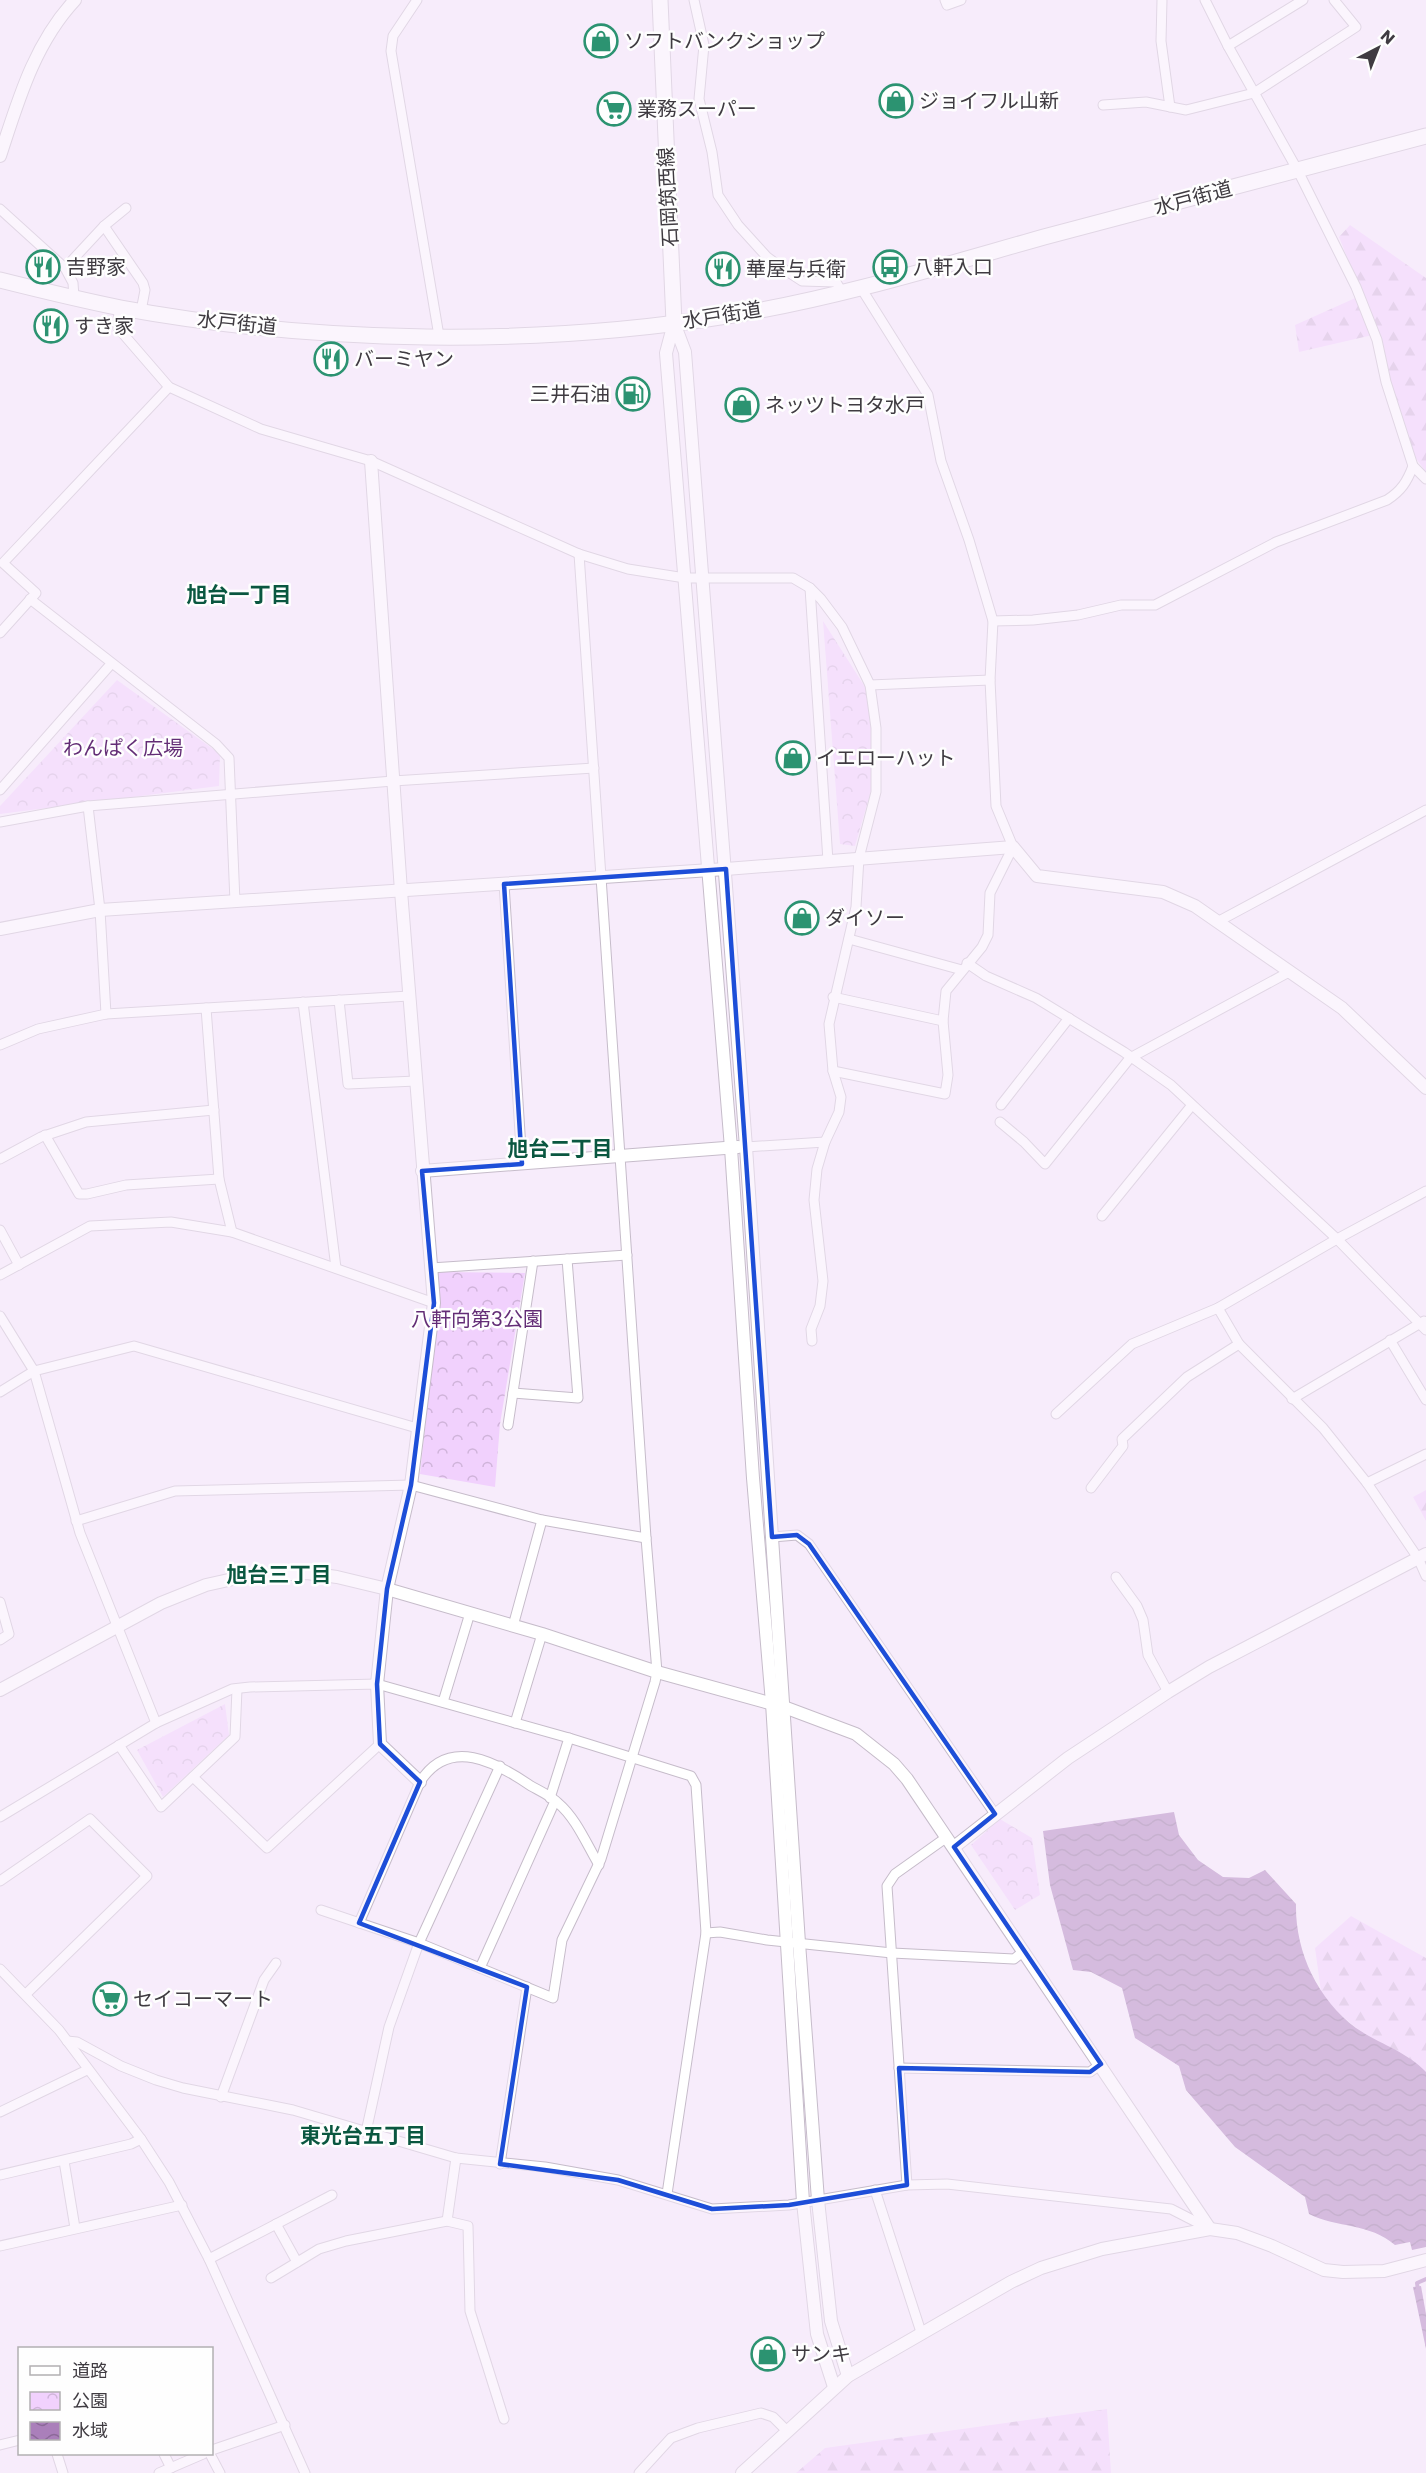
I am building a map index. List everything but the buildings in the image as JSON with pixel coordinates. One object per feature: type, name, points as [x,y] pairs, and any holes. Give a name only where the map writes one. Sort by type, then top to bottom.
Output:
[{"type":"main road","name":"石岡筑西線","points":[[660,0],[674,323]]},
{"type":"main road","name":"水戸街道","points":[[0,280],[141,311],[259,326],[386,335],[555,333],[674,323],[733,315],[861,288],[1426,136]]},
{"type":"street","points":[[0,156],[17,101],[31,68],[54,27],[75,0]]},
{"type":"street","points":[[417,0],[393,36],[391,51],[439,336]]},
{"type":"street","points":[[694,0],[704,45],[699,99],[712,152],[718,195],[738,225],[767,257],[802,281],[836,282],[842,292]]},
{"type":"street","points":[[945,0],[947,5],[961,0]]},
{"type":"street","points":[[1162,0],[1161,41],[1170,107]]},
{"type":"street","points":[[1205,0],[1298,171],[1356,287],[1377,340],[1386,382],[1413,466],[1426,480]]},
{"type":"street","points":[[1228,46],[1303,0]]},
{"type":"street","points":[[1103,105],[1146,102],[1186,110],[1254,93],[1356,27],[1334,0]]},
{"type":"street","points":[[65,268],[104,226],[126,208]]},
{"type":"street","points":[[0,210],[65,268],[73,283],[74,297]]},
{"type":"street","points":[[104,226],[143,283],[145,290],[141,311]]},
{"type":"street","points":[[861,288],[928,395],[940,461],[969,540],[993,621],[990,680],[996,806],[1013,847],[1037,876],[1163,892],[1195,906],[1342,1008],[1426,1088]]},
{"type":"street","points":[[120,308],[118,328],[169,387],[261,429],[371,461],[579,554],[628,569],[685,578],[793,578],[810,588],[842,627],[870,685],[876,728],[876,792],[859,858],[856,907],[833,997],[829,1024],[834,1071],[841,1097],[839,1112],[825,1142],[817,1169],[814,1200],[823,1281],[820,1306],[811,1329],[812,1341]]},
{"type":"street","points":[[674,323],[666,353],[730,1148],[752,1466],[778,1705],[818,2200],[831,2321],[848,2376]]},
{"type":"street","points":[[674,323],[685,352],[746,1147],[772,1537],[786,1942],[803,2202],[817,2334],[834,2387]]},
{"type":"street","points":[[0,633],[36,593],[3,563],[169,387]]},
{"type":"street","points":[[371,461],[401,891],[434,1303],[411,1485],[387,1589],[377,1684],[380,1744],[420,1782]]},
{"type":"street","points":[[993,621],[1033,620],[1078,615],[1121,605],[1155,606],[1276,542],[1387,500],[1399,492],[1407,482],[1413,466]]},
{"type":"street","points":[[321,1910],[419,1943],[553,1998],[562,1940],[599,1865],[657,1672],[579,554]]},
{"type":"street","points":[[810,588],[828,861]]},
{"type":"street","points":[[30,599],[216,744],[229,758],[235,902]]},
{"type":"street","points":[[0,790],[111,664]]},
{"type":"street","points":[[870,685],[990,680]]},
{"type":"street","points":[[0,822],[88,806],[393,781],[594,768]]},
{"type":"street","points":[[88,806],[100,910],[106,1014]]},
{"type":"street","points":[[1219,921],[1426,810]]},
{"type":"street","points":[[0,929],[100,910],[726,869],[1013,847]]},
{"type":"street","points":[[834,1071],[945,1094],[948,1075],[943,1021],[946,992],[982,947],[988,935],[990,894],[1013,847]]},
{"type":"street","points":[[504,884],[522,1164]]},
{"type":"street","points":[[849,939],[964,967],[986,976],[1036,998],[1124,1053],[1171,1085],[1424,1324],[1390,1340],[1292,1399]]},
{"type":"street","points":[[1000,1122],[1045,1164],[1130,1058],[1289,972]]},
{"type":"street","points":[[0,1046],[38,1029],[106,1014],[409,996]]},
{"type":"street","points":[[833,997],[943,1021]]},
{"type":"street","points":[[339,1000],[348,1084],[416,1081]]},
{"type":"street","points":[[303,1002],[336,1268]]},
{"type":"street","points":[[206,1008],[219,1179],[232,1232]]},
{"type":"street","points":[[1001,1104],[1069,1018]]},
{"type":"street","points":[[1102,1216],[1192,1105]]},
{"type":"street","points":[[0,1159],[45,1136],[86,1122],[214,1110]]},
{"type":"street","points":[[45,1136],[79,1194],[126,1185],[219,1179]]},
{"type":"street","points":[[422,1171],[825,1142]]},
{"type":"street","points":[[1056,1414],[1132,1344],[1218,1308],[1336,1239],[1426,1191]]},
{"type":"street","points":[[0,1275],[90,1226],[171,1222],[232,1232],[434,1303]]},
{"type":"street","points":[[0,1230],[19,1265]]},
{"type":"street","points":[[431,1268],[627,1255]]},
{"type":"street","points":[[513,1393],[578,1398],[567,1259]]},
{"type":"street","points":[[508,1425],[533,1261]]},
{"type":"street","points":[[1218,1308],[1239,1344],[1323,1428],[1367,1483],[1422,1556],[1426,1576]]},
{"type":"street","points":[[0,1316],[34,1371],[76,1521],[156,1723]]},
{"type":"street","points":[[0,1341],[10,1335]]},
{"type":"street","points":[[1390,1340],[1426,1400]]},
{"type":"street","points":[[1091,1488],[1123,1446],[1122,1439],[1187,1377],[1239,1344]]},
{"type":"street","points":[[0,1392],[34,1371],[134,1346],[417,1428]]},
{"type":"street","points":[[1367,1483],[1426,1454]]},
{"type":"street","points":[[76,1521],[175,1491],[411,1485],[542,1520],[646,1538]]},
{"type":"street","points":[[513,1626],[542,1520]]},
{"type":"street","points":[[772,1537],[797,1535],[809,1544],[995,1814]]},
{"type":"street","points":[[907,2185],[888,1882],[895,1874],[995,1814],[1068,1758],[1168,1692],[1209,1667],[1422,1556]]},
{"type":"street","points":[[0,1690],[161,1603],[206,1585],[242,1577],[307,1573],[337,1577],[387,1589],[542,1634],[657,1672],[778,1705],[855,1734],[874,1747],[907,1779],[1210,2229]]},
{"type":"street","points":[[1116,1577],[1137,1606],[1143,1620],[1148,1655],[1168,1692]]},
{"type":"street","points":[[0,1602],[9,1634],[0,1640]]},
{"type":"street","points":[[442,1702],[470,1613]]},
{"type":"street","points":[[515,1723],[542,1634]]},
{"type":"street","points":[[0,1817],[156,1723],[237,1689],[377,1684],[569,1738],[691,1776],[695,1781],[706,1933],[667,2194]]},
{"type":"street","points":[[119,1745],[161,1807],[235,1737],[237,1689]]},
{"type":"street","points":[[480,1968],[553,1799],[569,1738]]},
{"type":"street","points":[[193,1777],[267,1848],[380,1744]]},
{"type":"street","points":[[359,1923],[420,1782],[426,1772],[442,1760],[463,1756],[493,1762],[553,1799],[569,1815],[599,1865]]},
{"type":"street","points":[[366,2132],[389,2027],[419,1943],[500,1766]]},
{"type":"street","points":[[0,1881],[90,1819],[147,1876],[26,1994]]},
{"type":"street","points":[[706,1933],[720,1932],[786,1942],[892,1953],[1014,1959],[1024,1952]]},
{"type":"street","points":[[221,2097],[264,1980],[276,1963]]},
{"type":"street","points":[[0,1969],[26,1994],[67,2041],[141,2139],[182,2205],[209,2259],[305,2473]]},
{"type":"street","points":[[500,2164],[527,1987]]},
{"type":"street","points":[[67,2041],[77,2042],[121,2066],[156,2080],[221,2097],[293,2110],[456,2158],[545,2167],[618,2180],[667,2194],[699,2207],[712,2209],[803,2202],[907,2185],[947,2184],[1172,2209],[1210,2229]]},
{"type":"street","points":[[899,2068],[1090,2072],[1101,2064]]},
{"type":"street","points":[[0,2112],[87,2070]]},
{"type":"street","points":[[0,2175],[131,2144],[141,2139]]},
{"type":"street","points":[[447,2221],[456,2158]]},
{"type":"street","points":[[64,2161],[75,2228]]},
{"type":"street","points":[[875,2190],[921,2332]]},
{"type":"street","points":[[209,2259],[332,2195]]},
{"type":"street","points":[[0,2246],[182,2205]]},
{"type":"street","points":[[271,2278],[319,2249],[346,2241],[447,2221],[468,2226],[470,2311],[504,2419]]},
{"type":"street","points":[[276,2224],[297,2262]]},
{"type":"street","points":[[742,2473],[848,2376],[1011,2282],[1041,2268],[1102,2249],[1210,2229],[1237,2233],[1324,2270],[1384,2271],[1426,2260]]},
{"type":"street","points":[[639,2473],[671,2438],[698,2428],[761,2413],[773,2417],[788,2431]]},
{"type":"street","points":[[213,2451],[285,2425]]},
{"type":"street","points":[[0,2445],[18,2440]]},
{"type":"street","points":[[57,2455],[63,2473]]},
{"type":"street","points":[[164,2455],[171,2468]]},
{"type":"street","points":[[159,2473],[201,2455]]},
{"type":"street","points":[[212,2455],[220,2473]]},
{"type":"highlighted area","points":[[726,869],[772,1537],[797,1535],[809,1544],[995,1814],[954,1847],[1101,2064],[1090,2072],[899,2068],[907,2185],[789,2205],[712,2209],[618,2180],[500,2164],[527,1987],[359,1923],[420,1782],[380,1744],[377,1684],[387,1589],[411,1485],[434,1303],[422,1171],[522,1164],[504,884]]},
{"type":"green space","points":[[1350,225],[1426,278],[1426,472],[1409,449],[1377,334],[1299,352],[1295,325],[1362,295],[1339,237]]},
{"type":"green space","points":[[823,621],[867,690],[872,733],[873,784],[855,846],[840,844]]},
{"type":"green space","name":"わんぱく広場","points":[[117,680],[220,754],[219,786],[0,814],[0,806]]},
{"type":"green space","name":"八軒向第3公園","points":[[436,1272],[525,1273],[500,1424],[495,1487],[420,1474],[439,1300]]},
{"type":"green space","points":[[1426,1490],[1426,1521],[1413,1497]]},
{"type":"green space","points":[[225,1704],[229,1735],[163,1797],[137,1750]]},
{"type":"green space","points":[[1000,1819],[1032,1838],[1040,1895],[1015,1910],[971,1845]]},
{"type":"green space","points":[[1351,1916],[1426,1958],[1426,2087],[1322,1999],[1315,1948]]},
{"type":"green space","points":[[1107,2409],[1111,2473],[796,2473],[825,2448]]},
{"type":"water","points":[[1174,1812],[1179,1835],[1198,1860],[1223,1877],[1249,1878],[1265,1870],[1296,1904],[1299,1939],[1304,1956],[1311,1973],[1330,2003],[1356,2028],[1401,2053],[1426,2072],[1426,2247],[1412,2250],[1410,2242],[1395,2245],[1364,2229],[1331,2222],[1309,2214],[1305,2197],[1235,2147],[1186,2090],[1179,2066],[1135,2038],[1122,1988],[1091,1972],[1073,1970],[1050,1885],[1043,1831]]},
{"type":"water","points":[[1421,2286],[1426,2314],[1426,2349],[1413,2287]]},
{"type":"waterway","points":[[1418,2290],[1417,2283],[1426,2279]]},
{"type":"place","name":"ソフトバンクショップ","points":[[601,41]]},
{"type":"place","name":"ジョイフル山新","points":[[896,101]]},
{"type":"place","name":"業務スーパー","points":[[614,109]]},
{"type":"place","name":"吉野家","points":[[43,267]]},
{"type":"place","name":"八軒入口","points":[[890,267]]},
{"type":"place","name":"華屋与兵衛","points":[[723,269]]},
{"type":"place","name":"すき家","points":[[51,326]]},
{"type":"place","name":"バーミヤン","points":[[331,359]]},
{"type":"place","name":"三井石油","points":[[633,394]]},
{"type":"place","name":"ネッツトヨタ水戸","points":[[742,405]]},
{"type":"place","name":"イエローハット","points":[[793,758]]},
{"type":"place","name":"ダイソー","points":[[802,918]]},
{"type":"place","name":"セイコーマート","points":[[110,1999]]},
{"type":"place","name":"サンキ","points":[[768,2354]]},
{"type":"district","name":"旭台一丁目","points":[[239,594]]},
{"type":"district","name":"旭台二丁目","points":[[560,1148]]},
{"type":"district","name":"旭台三丁目","points":[[279,1574]]},
{"type":"district","name":"東光台五丁目","points":[[363,2135]]}]
